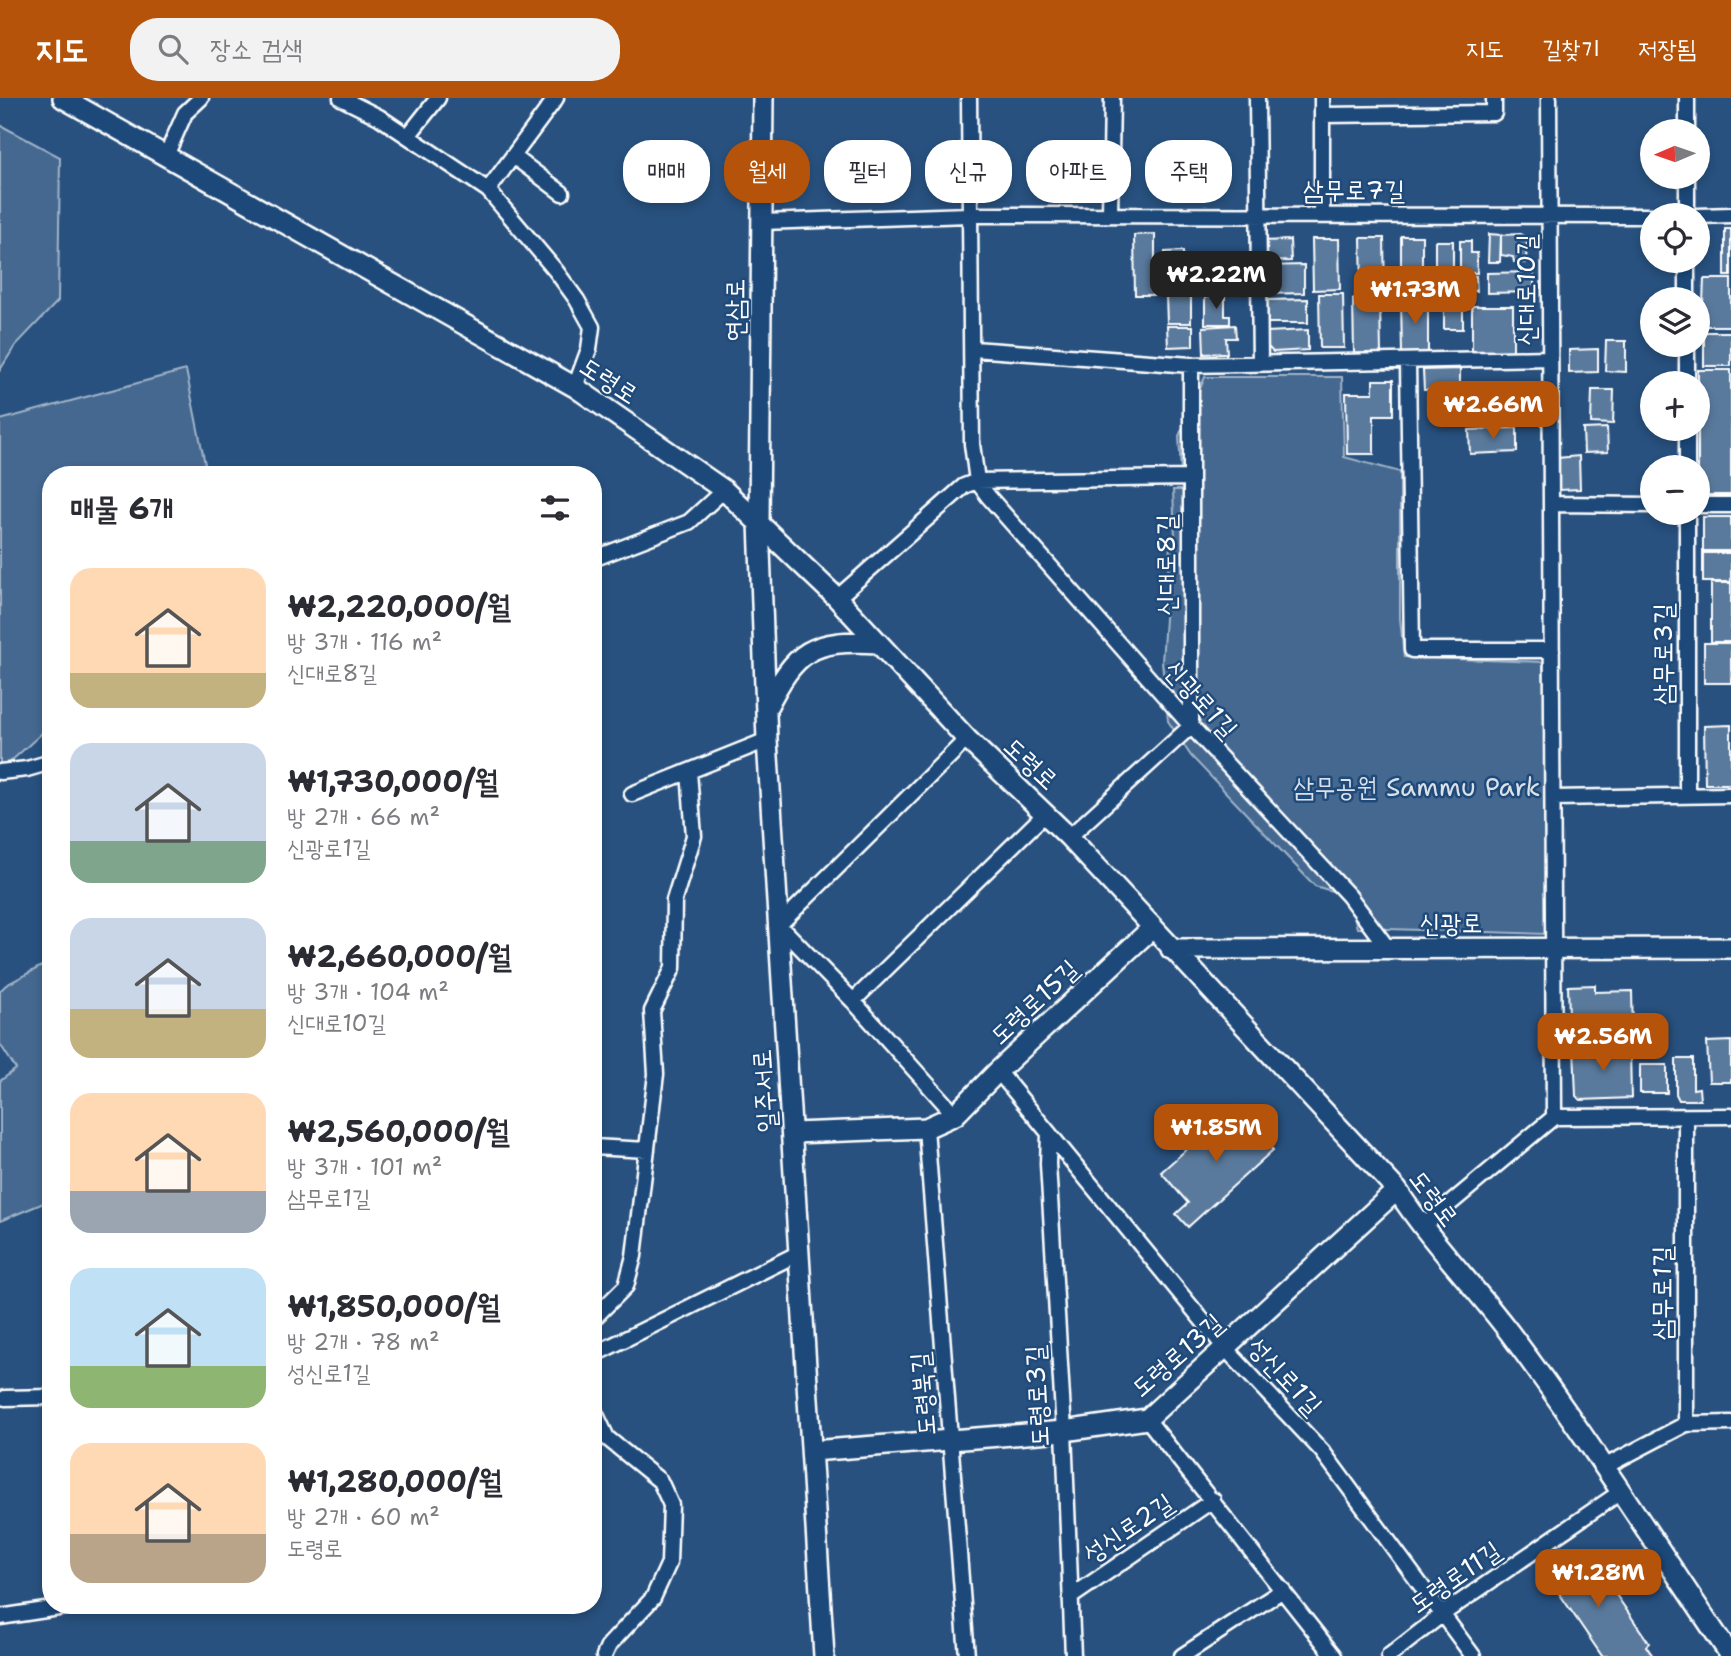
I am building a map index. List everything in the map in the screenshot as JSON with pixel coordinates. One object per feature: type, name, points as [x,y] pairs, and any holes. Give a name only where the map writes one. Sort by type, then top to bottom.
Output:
[{"type":"main road","name":"도령로","points":[[63,98],[575,387],[723,490],[759,522],[837,598],[967,739],[1069,837],[1151,929],[1397,1190],[1421,1228],[1508,1331],[1604,1467],[1731,1656]]},
{"type":"main road","name":"연삼로","points":[[759,522],[763,98]]},
{"type":"main road","name":"일주서로","points":[[759,522],[767,740],[824,1656]]},
{"type":"main road","points":[[766,710],[781,680],[805,653],[832,643],[878,643]]},
{"type":"main road","name":"도령로15길","points":[[793,1133],[926,1128],[955,1115],[998,1071],[1151,929]]},
{"type":"main road","name":"신광로","points":[[1171,949],[1731,948]]},
{"type":"main road","name":"도령로13길","points":[[812,1451],[1064,1431],[1147,1419],[1397,1190]]},
{"type":"street","points":[[166,156],[185,113],[201,98]]},
{"type":"street","points":[[341,98],[379,117],[488,190],[556,271],[592,327],[589,349],[575,387]]},
{"type":"street","points":[[408,136],[438,98]]},
{"type":"street","points":[[488,190],[556,98]]},
{"type":"street","points":[[969,98],[972,444],[977,481]]},
{"type":"street","points":[[1110,215],[1112,98]]},
{"type":"street","points":[[1257,98],[1260,364]]},
{"type":"street","points":[[1322,98],[1322,214]]},
{"type":"street","points":[[1322,115],[1494,113],[1494,98]]},
{"type":"street","name":"신대로10길","points":[[1549,98],[1554,1117]]},
{"type":"street","points":[[1687,98],[1687,119]]},
{"type":"street","points":[[513,156],[562,193]]},
{"type":"street","name":"삼무로7길","points":[[762,222],[969,215],[1640,216]]},
{"type":"street","points":[[1710,216],[1731,215]]},
{"type":"street","points":[[973,349],[1191,365],[1408,363],[1550,358]]},
{"type":"street","points":[[1408,363],[1412,650],[1552,650]]},
{"type":"street","name":"신대로8길","points":[[1191,365],[1191,726]]},
{"type":"street","points":[[837,598],[964,486],[977,481],[1191,478]]},
{"type":"street","name":"신광로1길","points":[[977,481],[1191,726],[1349,896],[1389,950]]},
{"type":"street","points":[[602,556],[689,522],[723,490]]},
{"type":"street","points":[[1553,504],[1640,505]]},
{"type":"street","points":[[1710,505],[1731,505]]},
{"type":"street","name":"삼무로3길","points":[[1687,525],[1687,795]]},
{"type":"street","points":[[1069,837],[1191,726]]},
{"type":"street","points":[[955,1115],[853,1001],[779,925],[967,739]]},
{"type":"street","points":[[632,794],[767,740]]},
{"type":"street","points":[[0,772],[42,765]]},
{"type":"street","points":[[602,1310],[626,1286],[634,1256],[656,1074],[652,1011],[673,968],[674,900],[694,836],[689,772]]},
{"type":"street","points":[[1553,798],[1731,795]]},
{"type":"street","name":"도령로","points":[[853,1001],[1046,813]]},
{"type":"street","name":"성신로1길","points":[[998,1071],[1225,1348],[1322,1451],[1444,1613],[1473,1656]]},
{"type":"street","points":[[1421,1228],[1554,1117],[1731,1116]]},
{"type":"street","name":"삼무로1길","points":[[1686,1117],[1686,1424]]},
{"type":"street","name":"도령북길","points":[[926,1128],[967,1656]]},
{"type":"street","name":"도령로3길","points":[[1049,1133],[1048,1164],[1064,1431],[1073,1656]]},
{"type":"street","points":[[602,1147],[648,1150]]},
{"type":"street","points":[[602,1351],[799,1253]]},
{"type":"street","points":[[5,1398],[42,1396]]},
{"type":"street","name":"성신로2길","points":[[1147,1419],[1335,1656]]},
{"type":"street","points":[[1604,1467],[1686,1424],[1731,1423]]},
{"type":"street","points":[[602,1427],[607,1438],[660,1482],[671,1505],[669,1563],[653,1598],[609,1645],[604,1656]]},
{"type":"street","name":"도령로11길","points":[[1389,1656],[1444,1613],[1619,1493]]},
{"type":"street","name":"성신로2길","points":[[1071,1597],[1213,1500]]},
{"type":"street","points":[[1182,1656],[1283,1590]]},
{"type":"street","points":[[0,1617],[42,1611]]},
{"type":"green space","points":[[0,125],[60,157],[58,301],[15,346],[0,370]]},
{"type":"green space","points":[[186,370],[205,466],[42,466],[42,733],[0,771],[0,420]]},
{"type":"green space","name":"삼무공원 Sammu Park","points":[[1205,377],[1342,377],[1344,457],[1400,472],[1400,618],[1404,657],[1543,662],[1547,748],[1546,934],[1357,928],[1349,896],[1315,886],[1191,756],[1168,721],[1162,662],[1170,546],[1175,538],[1173,490],[1182,490],[1179,436]]},
{"type":"green space","points":[[42,966],[42,1204],[0,1221],[0,1081],[16,1069],[0,1044],[0,991]]},
{"type":"building","points":[[1725,229],[1731,229],[1731,276],[1725,276]]},
{"type":"building","points":[[1155,234],[1155,295],[1135,295],[1134,235]]},
{"type":"building","points":[[1489,234],[1501,235],[1500,262],[1488,262]]},
{"type":"building","points":[[1521,234],[1527,240],[1526,263],[1514,262],[1513,257],[1501,255],[1501,235]]},
{"type":"building","points":[[1401,236],[1422,236],[1422,295],[1401,295]]},
{"type":"building","points":[[1361,238],[1384,238],[1385,294],[1362,294]]},
{"type":"building","points":[[1312,239],[1339,239],[1340,289],[1313,290]]},
{"type":"building","points":[[1290,240],[1291,261],[1262,262],[1261,241]]},
{"type":"building","points":[[1435,241],[1453,241],[1453,281],[1435,281]]},
{"type":"building","points":[[1460,241],[1471,241],[1471,253],[1477,253],[1477,273],[1460,273]]},
{"type":"building","points":[[1183,251],[1183,271],[1188,271],[1188,286],[1166,286],[1165,252]]},
{"type":"building","points":[[1304,265],[1304,293],[1263,294],[1262,266]]},
{"type":"building","points":[[1534,272],[1534,292],[1487,293],[1487,273]]},
{"type":"building","points":[[1463,276],[1476,276],[1477,291],[1463,291]]},
{"type":"building","points":[[1704,279],[1731,279],[1731,326],[1710,326],[1710,287],[1704,287]]},
{"type":"building","points":[[1319,294],[1343,294],[1344,348],[1320,348]]},
{"type":"building","points":[[1166,296],[1191,296],[1191,323],[1167,323]]},
{"type":"building","points":[[1205,297],[1225,297],[1225,316],[1230,316],[1230,324],[1205,324]]},
{"type":"building","points":[[1428,298],[1428,354],[1402,355],[1401,299]]},
{"type":"building","points":[[1308,299],[1308,323],[1267,323],[1266,300]]},
{"type":"building","points":[[1353,299],[1380,299],[1381,354],[1354,354]]},
{"type":"building","points":[[1444,302],[1463,302],[1463,329],[1444,329]]},
{"type":"building","points":[[1472,306],[1513,306],[1513,354],[1472,354]]},
{"type":"building","points":[[1235,325],[1236,338],[1226,338],[1227,353],[1204,354],[1203,327]]},
{"type":"building","points":[[1167,326],[1193,326],[1193,346],[1168,347]]},
{"type":"building","points":[[1308,330],[1308,350],[1273,352],[1266,345],[1266,332]]},
{"type":"building","points":[[1710,332],[1731,332],[1731,366],[1704,366],[1704,357],[1710,357]]},
{"type":"building","points":[[1606,341],[1626,341],[1626,372],[1605,371]]},
{"type":"building","points":[[1598,349],[1598,372],[1569,373],[1569,350]]},
{"type":"building","points":[[1460,369],[1460,389],[1424,390],[1423,370]]},
{"type":"building","points":[[1731,370],[1731,495],[1710,495],[1710,455],[1698,455],[1698,441],[1710,441],[1710,371],[1698,371]]},
{"type":"building","points":[[1373,380],[1393,380],[1393,415],[1374,415],[1374,454],[1347,454],[1346,393],[1373,393]]},
{"type":"building","points":[[1592,390],[1614,390],[1613,424],[1591,423]]},
{"type":"building","points":[[1517,428],[1517,452],[1470,454],[1469,430]]},
{"type":"building","points":[[1607,428],[1608,452],[1584,453],[1583,429]]},
{"type":"building","points":[[1579,456],[1580,489],[1559,490],[1557,458]]},
{"type":"building","points":[[1710,517],[1731,517],[1731,551],[1703,551],[1703,525],[1710,525]]},
{"type":"building","points":[[1703,553],[1731,553],[1731,582],[1703,582]]},
{"type":"building","points":[[1711,583],[1731,583],[1731,642],[1711,642]]},
{"type":"building","points":[[1704,643],[1731,643],[1731,683],[1704,683]]},
{"type":"building","points":[[1731,725],[1731,784],[1705,784],[1704,726]]},
{"type":"building","points":[[1595,985],[1595,992],[1632,991],[1633,1034],[1599,1035],[1599,1043],[1570,1044],[1568,986]]},
{"type":"building","points":[[1731,1041],[1731,1082],[1709,1082],[1707,1042]]},
{"type":"building","points":[[1630,1047],[1631,1098],[1581,1100],[1576,1096],[1574,1048]]},
{"type":"building","points":[[1676,1059],[1693,1059],[1693,1089],[1699,1088],[1700,1100],[1679,1100],[1676,1094]]},
{"type":"building","points":[[1640,1065],[1667,1065],[1667,1093],[1640,1093]]},
{"type":"building","points":[[1234,1107],[1273,1150],[1188,1227],[1176,1214],[1188,1203],[1161,1172]]},
{"type":"building","points":[[1581,1554],[1590,1567],[1595,1564],[1649,1643],[1646,1646],[1653,1656],[1602,1656],[1546,1574],[1569,1558],[1572,1561]]}]
